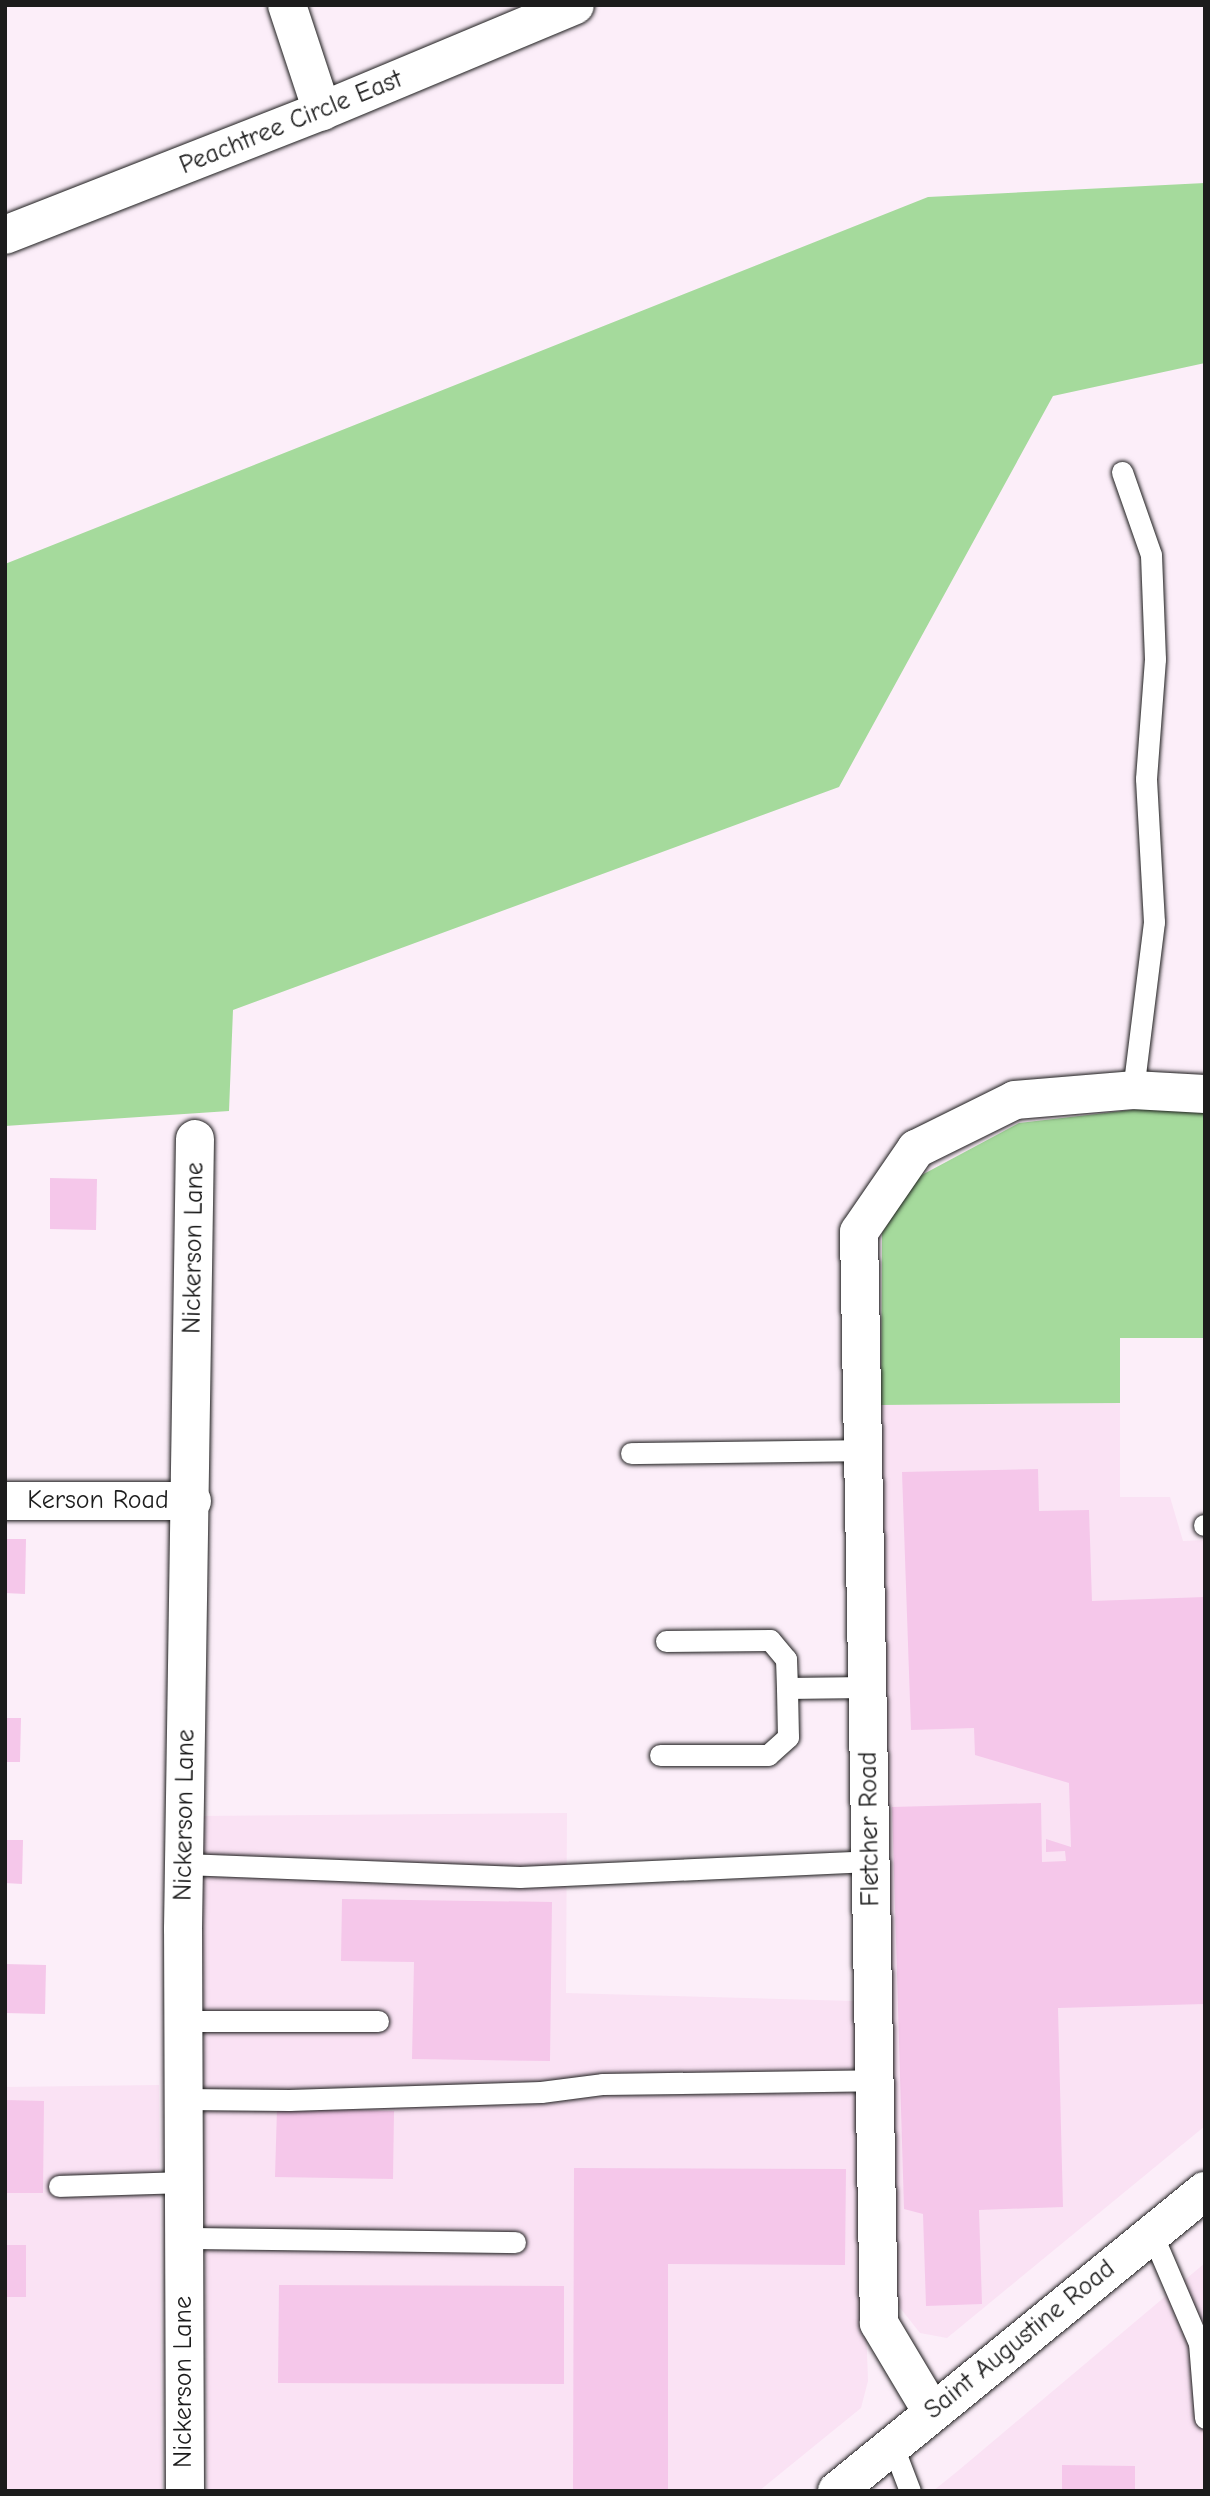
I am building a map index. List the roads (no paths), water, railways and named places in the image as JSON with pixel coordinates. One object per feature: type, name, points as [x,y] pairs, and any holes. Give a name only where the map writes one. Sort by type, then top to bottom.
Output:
[{"type":"street","points":[[287,5],[322,111]]},
{"type":"street","name":"Peachtree Circle East","points":[[5,235],[322,111],[575,5]]},
{"type":"street","points":[[1133,1090],[1205,1094]]},
{"type":"street","name":"Fletcher Road","points":[[932,2412],[879,2323],[859,1232],[916,1149],[1015,1100],[1133,1090]]},
{"type":"street","name":"Nickerson Lane","points":[[185,2491],[184,1864],[192,1501],[195,1139]]},
{"type":"street","name":"Kerson Road","points":[[5,1501],[192,1501]]},
{"type":"street","name":"Saint Augustine Road","points":[[837,2491],[1205,2190]]},
{"type":"lane","points":[[1122,472],[1151,555],[1155,659],[1146,779],[1154,922],[1133,1090]]},
{"type":"lane","points":[[631,1453],[863,1450]]},
{"type":"lane","points":[[660,1755],[768,1755],[788,1737],[786,1659],[770,1640],[667,1641]]},
{"type":"lane","points":[[787,1688],[867,1688]]},
{"type":"lane","points":[[184,1864],[520,1877],[870,1861]]},
{"type":"lane","points":[[183,2021],[378,2021]]},
{"type":"lane","points":[[183,2099],[289,2100],[541,2092],[603,2084],[875,2080]]},
{"type":"lane","points":[[59,2186],[183,2182]]},
{"type":"lane","points":[[1152,2234],[1199,2343],[1205,2418]]},
{"type":"lane","points":[[184,2238],[515,2242]]},
{"type":"lane","points":[[892,2444],[910,2491]]}]
